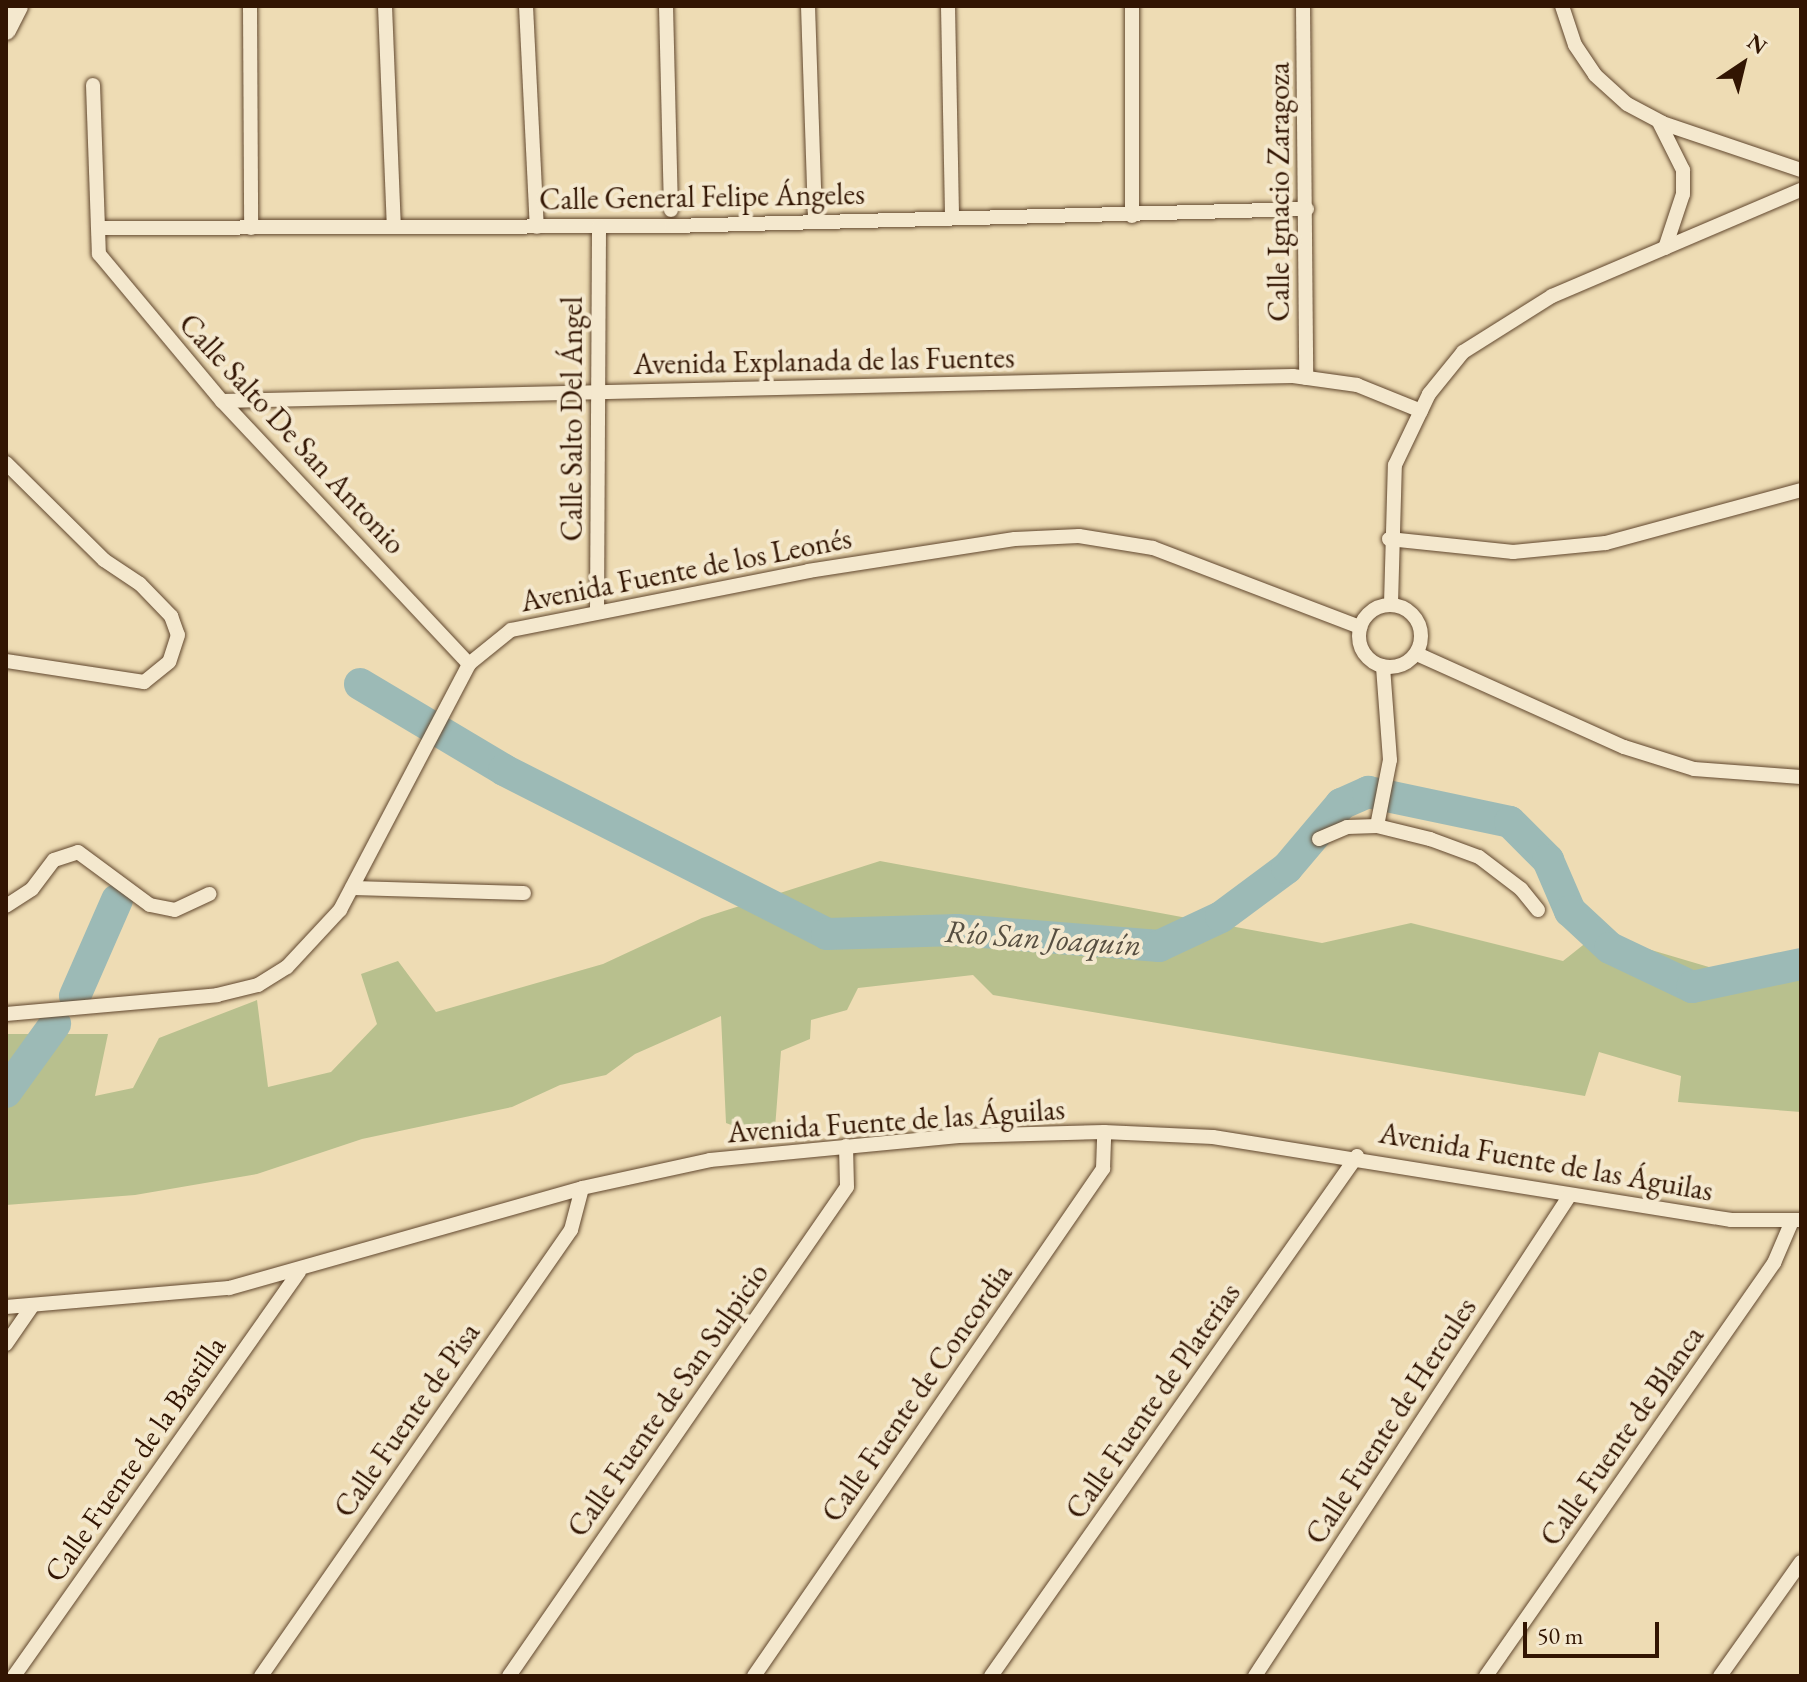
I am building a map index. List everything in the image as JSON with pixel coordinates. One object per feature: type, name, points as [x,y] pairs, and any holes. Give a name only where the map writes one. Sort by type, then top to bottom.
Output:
[{"type":"main road","points":[[6,30],[18,6]]},
{"type":"street","points":[[250,6],[251,228]]},
{"type":"street","points":[[385,6],[394,227]]},
{"type":"street","points":[[526,6],[537,227]]},
{"type":"street","points":[[666,6],[671,210]]},
{"type":"street","points":[[808,6],[815,221]]},
{"type":"street","points":[[948,6],[952,218]]},
{"type":"street","points":[[1132,6],[1132,216]]},
{"type":"street","name":"Calle Ignacio Zaragoza","points":[[1303,6],[1306,378]]},
{"type":"street","points":[[1562,6],[1575,45],[1595,75],[1627,104],[1659,122],[1801,170]]},
{"type":"street","name":"Calle Salto De San Antonio","points":[[93,85],[99,254],[112,275],[222,401],[469,664]]},
{"type":"street","points":[[1659,122],[1683,170],[1683,194],[1665,248]]},
{"type":"street","points":[[1391,604],[1389,539],[1395,465],[1421,411],[1463,352],[1508,321],[1594,276],[1801,190]]},
{"type":"street","name":"Calle General Felipe Ángeles","points":[[99,228],[537,227],[1132,216],[1307,209]]},
{"type":"street","name":"Calle Salto Del Ángel","points":[[597,611],[599,226]]},
{"type":"street","name":"Avenida Explanada de las Fuentes","points":[[222,401],[1306,378],[1357,385],[1421,411]]},
{"type":"street","points":[[6,463],[104,560],[140,584],[171,616],[178,635],[169,662],[144,682],[6,661]]},
{"type":"street","points":[[1389,539],[1513,552],[1606,543],[1801,490]]},
{"type":"street","name":"Avenida Fuente de los Leonés","points":[[6,1014],[150,1004],[258,985],[318,939],[352,888],[422,748],[469,664],[511,630],[823,568],[1015,539],[1079,536],[1153,548],[1360,627]]},
{"type":"street","points":[[1391,604],[1415,616],[1421,628],[1417,654],[1396,667],[1383,666],[1366,656],[1360,627],[1371,610],[1391,604]]},
{"type":"street","points":[[1417,654],[1624,747],[1694,769],[1801,777]]},
{"type":"street","points":[[1377,826],[1390,760],[1383,666]]},
{"type":"street","points":[[1319,839],[1347,827],[1377,826],[1479,857],[1521,889],[1538,910]]},
{"type":"street","points":[[6,906],[32,889],[54,860],[78,852],[150,905],[175,910],[210,894]]},
{"type":"street","points":[[352,888],[524,893]]},
{"type":"street","name":"Avenida Fuente de las Águilas","points":[[6,1307],[229,1288],[299,1272],[582,1188],[710,1160],[846,1146],[1104,1132],[1213,1137],[1357,1156],[1570,1195],[1731,1220],[1797,1221]]},
{"type":"street","name":"Calle Fuente de Concordia","points":[[754,1676],[1103,1169],[1104,1132]]},
{"type":"street","name":"Calle Fuente de San Sulpicio","points":[[509,1676],[847,1187],[846,1146]]},
{"type":"street","name":"Calle Fuente de Platerias","points":[[991,1676],[1357,1156]]},
{"type":"street","name":"Calle Fuente de Pisa","points":[[261,1676],[571,1230],[582,1188]]},
{"type":"street","name":"Calle Fuente de Hercules","points":[[1255,1676],[1570,1195]]},
{"type":"street","name":"Calle Fuente de Blanca","points":[[1486,1676],[1774,1263],[1797,1221]]},
{"type":"street","name":"Calle Fuente de la Bastilla","points":[[14,1676],[299,1272]]},
{"type":"street","points":[[6,1344],[33,1305]]},
{"type":"street","points":[[1720,1676],[1801,1562]]},
{"type":"green space","points":[[880,861],[1322,943],[1411,923],[1563,961],[1597,934],[1736,975],[1801,961],[1801,1112],[1678,1102],[1681,1076],[1599,1052],[1585,1096],[993,995],[973,975],[858,988],[847,1010],[811,1020],[810,1039],[781,1051],[774,1141],[726,1123],[721,1016],[635,1054],[606,1075],[560,1085],[512,1107],[362,1139],[257,1174],[135,1195],[6,1205],[6,1034],[108,1034],[95,1096],[133,1088],[159,1038],[257,1000],[268,1087],[331,1072],[377,1024],[361,974],[398,961],[436,1012],[603,964],[702,918]]},
{"type":"waterway","name":"Río San Joaquín","points":[[360,684],[504,770],[827,934],[957,930],[1159,946],[1221,917],[1287,868],[1341,804],[1368,792],[1510,822],[1548,860],[1570,911],[1610,948],[1692,987],[1801,964]]},
{"type":"waterway","name":"Río San Joaquín","points":[[75,996],[117,900]]},
{"type":"waterway","name":"Río San Joaquín","points":[[6,1092],[55,1024]]}]
